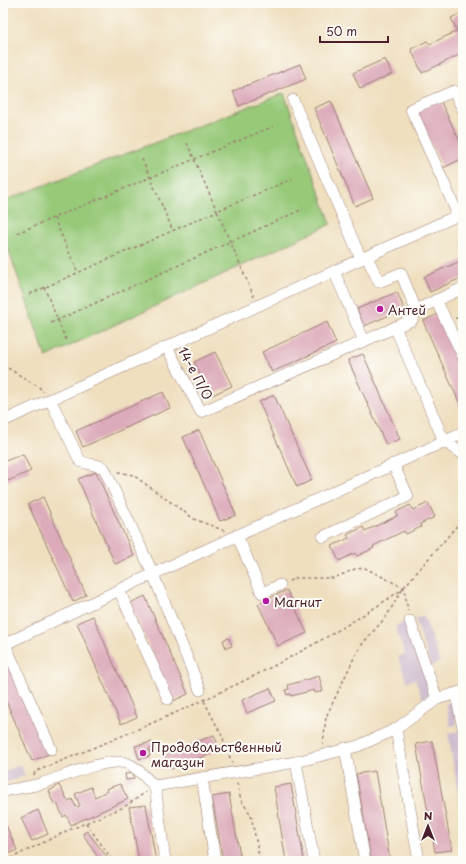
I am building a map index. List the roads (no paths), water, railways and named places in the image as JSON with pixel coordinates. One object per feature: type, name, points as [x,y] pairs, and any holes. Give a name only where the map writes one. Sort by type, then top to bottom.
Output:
[{"type":"street","points":[[3,421],[461,214],[411,109],[454,91],[463,110]]},
{"type":"street","points":[[292,100],[364,258],[379,282],[401,273],[416,310]]},
{"type":"street","points":[[334,272],[364,341],[412,320],[416,310],[463,288]]},
{"type":"street","points":[[436,300],[463,356]]},
{"type":"street","points":[[395,327],[444,441],[463,454]]},
{"type":"street","name":"14-е П/О","points":[[167,347],[201,412],[364,341]]},
{"type":"street","points":[[50,400],[80,461],[88,465],[98,465],[104,468],[153,574],[200,690]]},
{"type":"street","points":[[51,749],[4,644],[153,574],[463,433]]},
{"type":"street","points":[[323,537],[408,496],[393,464]]},
{"type":"street","points":[[238,535],[262,593],[280,586]]},
{"type":"street","points":[[119,590],[168,699]]},
{"type":"street","points":[[410,621],[437,699]]},
{"type":"street","points":[[155,786],[296,762],[345,748],[358,746],[396,729],[437,699],[459,692],[463,728]]},
{"type":"street","points":[[396,729],[418,861]]},
{"type":"street","points":[[345,748],[365,861]]},
{"type":"street","points":[[3,791],[33,785],[113,761],[127,763],[140,770],[146,779],[155,786],[165,861]]},
{"type":"street","points":[[296,762],[314,861]]},
{"type":"street","points":[[202,778],[215,861]]},
{"type":"place","name":"Антей","points":[[380,309]]},
{"type":"place","name":"Магнит","points":[[266,601]]},
{"type":"place","name":"Продовольственный магазин","points":[[143,753]]}]
